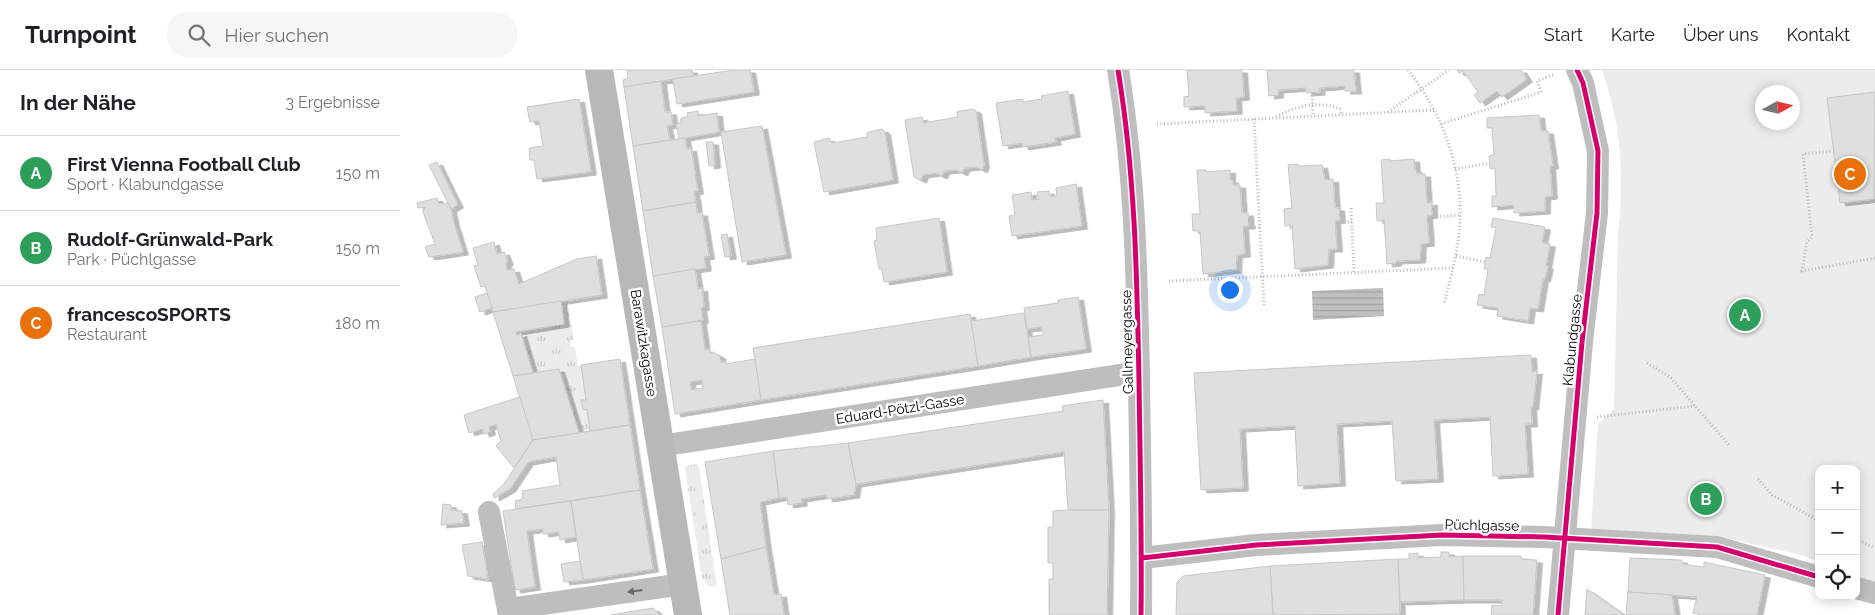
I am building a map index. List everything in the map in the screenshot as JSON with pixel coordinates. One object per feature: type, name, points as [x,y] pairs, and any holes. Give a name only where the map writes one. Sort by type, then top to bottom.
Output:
[{"type":"main road","name":"Barawitzkagasse","points":[[599,70],[688,615]]},
{"type":"street","name":"Gallmeyergasse","points":[[1118,70],[1123,99],[1136,243],[1142,558],[1141,615]]},
{"type":"street","name":"Klabundgasse","points":[[1558,615],[1582,342],[1597,213],[1598,151],[1583,83],[1577,70]]},
{"type":"street","name":"Eduard-Pötzl-Gasse","points":[[660,446],[1139,372]]},
{"type":"street","points":[[489,512],[509,612],[683,584]]},
{"type":"street","name":"Püchlgasse","points":[[1142,558],[1256,545],[1442,535],[1565,538],[1717,547],[1815,575]]},
{"type":"street","points":[[1860,589],[1875,593]]},
{"type":"path","points":[[1408,70],[1422,89],[1441,124],[1450,145],[1458,178],[1460,215],[1456,256],[1444,304]]},
{"type":"path","points":[[1388,112],[1449,70]]},
{"type":"path","points":[[1441,124],[1541,92],[1537,80],[1555,74]]},
{"type":"path","points":[[1312,92],[1313,116]]},
{"type":"path","points":[[1276,118],[1289,110],[1313,105],[1336,107],[1342,111],[1342,114]]},
{"type":"path","points":[[1157,124],[1434,110]]},
{"type":"path","points":[[1254,119],[1264,305]]},
{"type":"path","points":[[1834,151],[1803,154],[1812,237],[1807,242],[1802,271],[1875,258]]},
{"type":"path","points":[[1456,169],[1490,163]]},
{"type":"path","points":[[1351,208],[1354,272]]},
{"type":"path","points":[[1432,209],[1435,209],[1434,217],[1460,215]]},
{"type":"path","points":[[1340,214],[1342,215],[1343,222],[1352,222]]},
{"type":"path","points":[[1248,220],[1250,220],[1251,228],[1260,227]]},
{"type":"path","points":[[1456,256],[1485,262]]},
{"type":"path","points":[[1169,281],[1453,268]]},
{"type":"path","points":[[1646,363],[1670,377],[1730,446]]},
{"type":"path","points":[[1596,417],[1696,406]]},
{"type":"path","points":[[1758,479],[1772,496],[1815,520]]},
{"type":"path","points":[[1860,541],[1875,548]]},
{"type":"green space","points":[[1602,70],[1875,70],[1875,583],[1860,577],[1860,465],[1815,465],[1815,560],[1801,555],[1718,536],[1591,529],[1598,424],[1614,409],[1621,171],[1614,110]]},
{"type":"green space","points":[[567,300],[574,340],[570,340],[571,347],[575,347],[578,366],[581,365],[586,400],[581,401],[583,409],[587,409],[590,431],[579,433],[559,369],[533,373],[521,334],[517,335],[516,332],[564,324],[561,301]]},
{"type":"green space","points":[[697,464],[717,587],[709,586],[702,578],[685,469],[687,466]]},
{"type":"shaded area","points":[[1383,288],[1384,316],[1313,320],[1312,291]]},
{"type":"building","points":[[627,70],[692,70],[693,76],[624,87],[623,80],[628,78]]},
{"type":"building","points":[[734,70],[750,70],[754,92],[677,104],[673,79]]},
{"type":"building","points":[[1187,70],[1242,70],[1244,97],[1236,98],[1237,111],[1205,113],[1205,106],[1184,107],[1184,97],[1189,96]]},
{"type":"building","points":[[1267,70],[1354,70],[1356,91],[1345,91],[1345,86],[1319,88],[1320,92],[1306,93],[1306,88],[1278,90],[1278,95],[1269,96]]},
{"type":"building","points":[[1457,70],[1521,70],[1527,79],[1502,97],[1497,91],[1480,103],[1474,95],[1478,92],[1463,71],[1459,73]]},
{"type":"building","points":[[661,81],[665,112],[671,112],[673,125],[667,126],[670,140],[633,146],[624,87]]},
{"type":"building","points":[[1068,91],[1075,134],[1055,138],[1056,142],[1023,147],[1022,143],[1003,146],[996,103],[1023,99],[1023,102],[1042,99],[1041,96]]},
{"type":"building","points":[[1875,92],[1874,199],[1840,203],[1827,98]]},
{"type":"building","points":[[579,99],[591,172],[537,179],[534,160],[530,160],[529,148],[543,146],[539,121],[530,122],[527,107]]},
{"type":"building","points":[[973,109],[976,111],[984,165],[982,170],[976,167],[965,168],[962,173],[956,170],[944,171],[942,176],[935,173],[923,175],[921,180],[914,177],[905,120],[922,117],[923,123],[958,117],[957,112]]},
{"type":"building","points":[[698,111],[698,116],[717,113],[719,132],[679,139],[676,124],[681,123],[681,118],[688,117],[687,113]]},
{"type":"building","points":[[1539,115],[1541,131],[1548,131],[1553,166],[1550,166],[1552,196],[1545,197],[1545,211],[1514,213],[1514,205],[1492,207],[1492,196],[1496,196],[1495,168],[1490,169],[1489,156],[1494,155],[1492,128],[1487,128],[1487,118]]},
{"type":"building","points":[[762,126],[786,255],[742,262],[721,132]]},
{"type":"building","points":[[882,129],[885,132],[893,180],[824,192],[814,142],[829,138],[832,143],[867,137],[867,133]]},
{"type":"building","points":[[685,138],[687,149],[691,148],[698,191],[694,192],[696,202],[643,211],[633,146]]},
{"type":"building","points":[[706,142],[713,142],[715,165],[709,166]]},
{"type":"building","points":[[1390,159],[1390,161],[1414,159],[1417,174],[1425,174],[1427,203],[1432,202],[1432,215],[1427,216],[1429,243],[1421,244],[1420,260],[1396,261],[1396,263],[1387,264],[1384,220],[1377,221],[1376,203],[1384,203],[1381,160]]},
{"type":"building","points":[[437,162],[458,205],[451,209],[429,165]]},
{"type":"building","points":[[1298,164],[1298,166],[1322,165],[1325,180],[1333,179],[1335,208],[1339,208],[1340,220],[1335,221],[1337,249],[1329,249],[1328,265],[1295,269],[1292,225],[1285,226],[1284,209],[1292,208],[1288,165]]},
{"type":"building","points":[[1197,170],[1206,170],[1207,172],[1230,170],[1230,180],[1233,180],[1233,185],[1240,185],[1242,213],[1248,213],[1249,226],[1243,226],[1245,254],[1237,255],[1236,270],[1203,274],[1200,231],[1193,231],[1192,214],[1200,214]]},
{"type":"building","points":[[1076,184],[1082,226],[1012,236],[1009,216],[1015,215],[1012,195],[1031,192],[1032,200],[1039,199],[1037,192],[1049,191],[1050,197],[1057,196],[1056,188]]},
{"type":"building","points":[[437,198],[439,204],[448,203],[451,209],[463,252],[429,257],[425,247],[435,244],[423,212],[425,207],[418,208],[417,203]]},
{"type":"building","points":[[696,202],[697,213],[702,213],[709,256],[704,257],[706,268],[653,276],[643,211]]},
{"type":"building","points":[[939,218],[947,272],[884,282],[882,269],[879,269],[874,241],[877,240],[876,228]]},
{"type":"building","points":[[1493,218],[1545,227],[1542,243],[1550,244],[1546,266],[1548,266],[1545,279],[1543,279],[1538,309],[1530,308],[1528,321],[1497,316],[1498,308],[1477,305],[1479,294],[1484,295],[1488,269],[1484,269],[1486,257],[1490,258],[1496,228],[1491,227]]},
{"type":"building","points":[[727,234],[731,256],[725,257],[721,235]]},
{"type":"building","points":[[494,242],[497,254],[504,252],[508,262],[506,263],[507,270],[514,269],[519,284],[577,259],[596,256],[602,295],[493,312],[485,286],[481,287],[474,266],[478,265],[473,248]]},
{"type":"building","points":[[695,269],[698,289],[702,288],[704,307],[701,308],[703,320],[662,327],[653,276]]},
{"type":"building","points":[[487,293],[492,308],[480,312],[475,297]]},
{"type":"building","points":[[1078,297],[1086,349],[1031,357],[1028,337],[1043,335],[1041,327],[1027,329],[1024,308],[1058,303],[1058,300]]},
{"type":"building","points":[[561,301],[564,324],[516,332],[517,335],[521,333],[533,373],[513,376],[493,312]]},
{"type":"building","points":[[1024,313],[1031,357],[978,366],[971,321]]},
{"type":"building","points":[[970,314],[978,366],[761,400],[753,348]]},
{"type":"building","points":[[701,321],[705,350],[709,349],[710,353],[720,356],[721,363],[726,362],[726,364],[755,359],[761,400],[675,414],[662,327]],"holes":[[[702,380],[703,388],[691,390],[690,382]]]},
{"type":"building","points":[[1531,355],[1532,372],[1537,371],[1533,407],[1531,407],[1532,424],[1525,424],[1528,474],[1493,476],[1490,417],[1434,420],[1438,479],[1396,481],[1392,421],[1337,424],[1340,483],[1298,486],[1295,426],[1240,429],[1243,488],[1201,490],[1194,373]]},
{"type":"building","points":[[620,359],[630,425],[590,431],[587,409],[583,410],[581,400],[586,400],[581,365]]},
{"type":"building","points":[[559,369],[579,433],[533,440],[513,376]]},
{"type":"building","points":[[520,397],[533,440],[514,468],[496,446],[501,441],[496,424],[489,427],[490,432],[484,434],[482,429],[469,433],[464,415]]},
{"type":"building","points":[[1103,400],[1109,510],[1068,510],[1064,452],[856,484],[848,443],[1063,411],[1062,406]]},
{"type":"building","points":[[630,425],[640,490],[516,509],[515,501],[523,499],[522,491],[560,485],[556,457],[528,462],[510,489],[494,498],[493,494],[504,484],[533,440]]},
{"type":"building","points":[[848,443],[856,484],[854,495],[827,499],[826,495],[801,499],[802,503],[788,505],[787,497],[779,498],[773,451]]},
{"type":"building","points":[[773,451],[779,498],[760,502],[766,547],[721,559],[705,462]]},
{"type":"building","points":[[640,490],[653,569],[583,580],[571,501]]},
{"type":"building","points":[[571,501],[576,537],[560,540],[559,532],[543,534],[543,529],[527,531],[535,587],[515,590],[503,511]]},
{"type":"building","points":[[443,504],[451,505],[451,510],[462,511],[464,523],[441,525]]},
{"type":"building","points":[[1109,510],[1107,615],[1049,615],[1049,579],[1053,579],[1053,563],[1048,563],[1048,527],[1053,527],[1053,511]]},
{"type":"building","points":[[482,542],[488,579],[468,576],[462,545]]},
{"type":"building","points":[[766,547],[774,595],[781,594],[784,615],[730,615],[721,559]]},
{"type":"building","points":[[1441,552],[1449,552],[1449,557],[1463,556],[1464,600],[1400,602],[1398,559],[1409,559],[1409,554],[1418,553],[1418,558],[1441,557]]},
{"type":"building","points":[[1463,556],[1521,556],[1521,559],[1537,560],[1533,615],[1491,615],[1492,605],[1502,606],[1502,600],[1464,600]]},
{"type":"building","points":[[1630,558],[1682,560],[1682,564],[1704,567],[1704,562],[1765,575],[1757,615],[1702,615],[1693,613],[1697,597],[1628,592]]},
{"type":"building","points":[[1398,559],[1400,614],[1273,615],[1270,566]]},
{"type":"building","points":[[580,561],[583,580],[564,582],[561,564]]},
{"type":"building","points":[[1270,566],[1273,615],[1176,615],[1177,582],[1183,576]]},
{"type":"building","points":[[1587,589],[1624,615],[1585,615]]},
{"type":"building","points":[[1628,592],[1672,595],[1675,615],[1626,615]]},
{"type":"building","points":[[653,608],[660,615],[611,615]]},
{"type":"cycle path","points":[[1118,70],[1132,185],[1136,263],[1141,615]]},
{"type":"cycle path","points":[[1558,615],[1582,342],[1597,213],[1598,151],[1583,83],[1577,70]]},
{"type":"cycle path","points":[[1142,558],[1256,545],[1442,535],[1544,537],[1717,547],[1815,576]]},
{"type":"place","name":"francescoSPORTS","points":[[1850,174]]},
{"type":"place","name":"First Vienna Football Club","points":[[1745,315]]},
{"type":"place","name":"Rudolf-Grünwald-Park","points":[[1706,499]]}]
